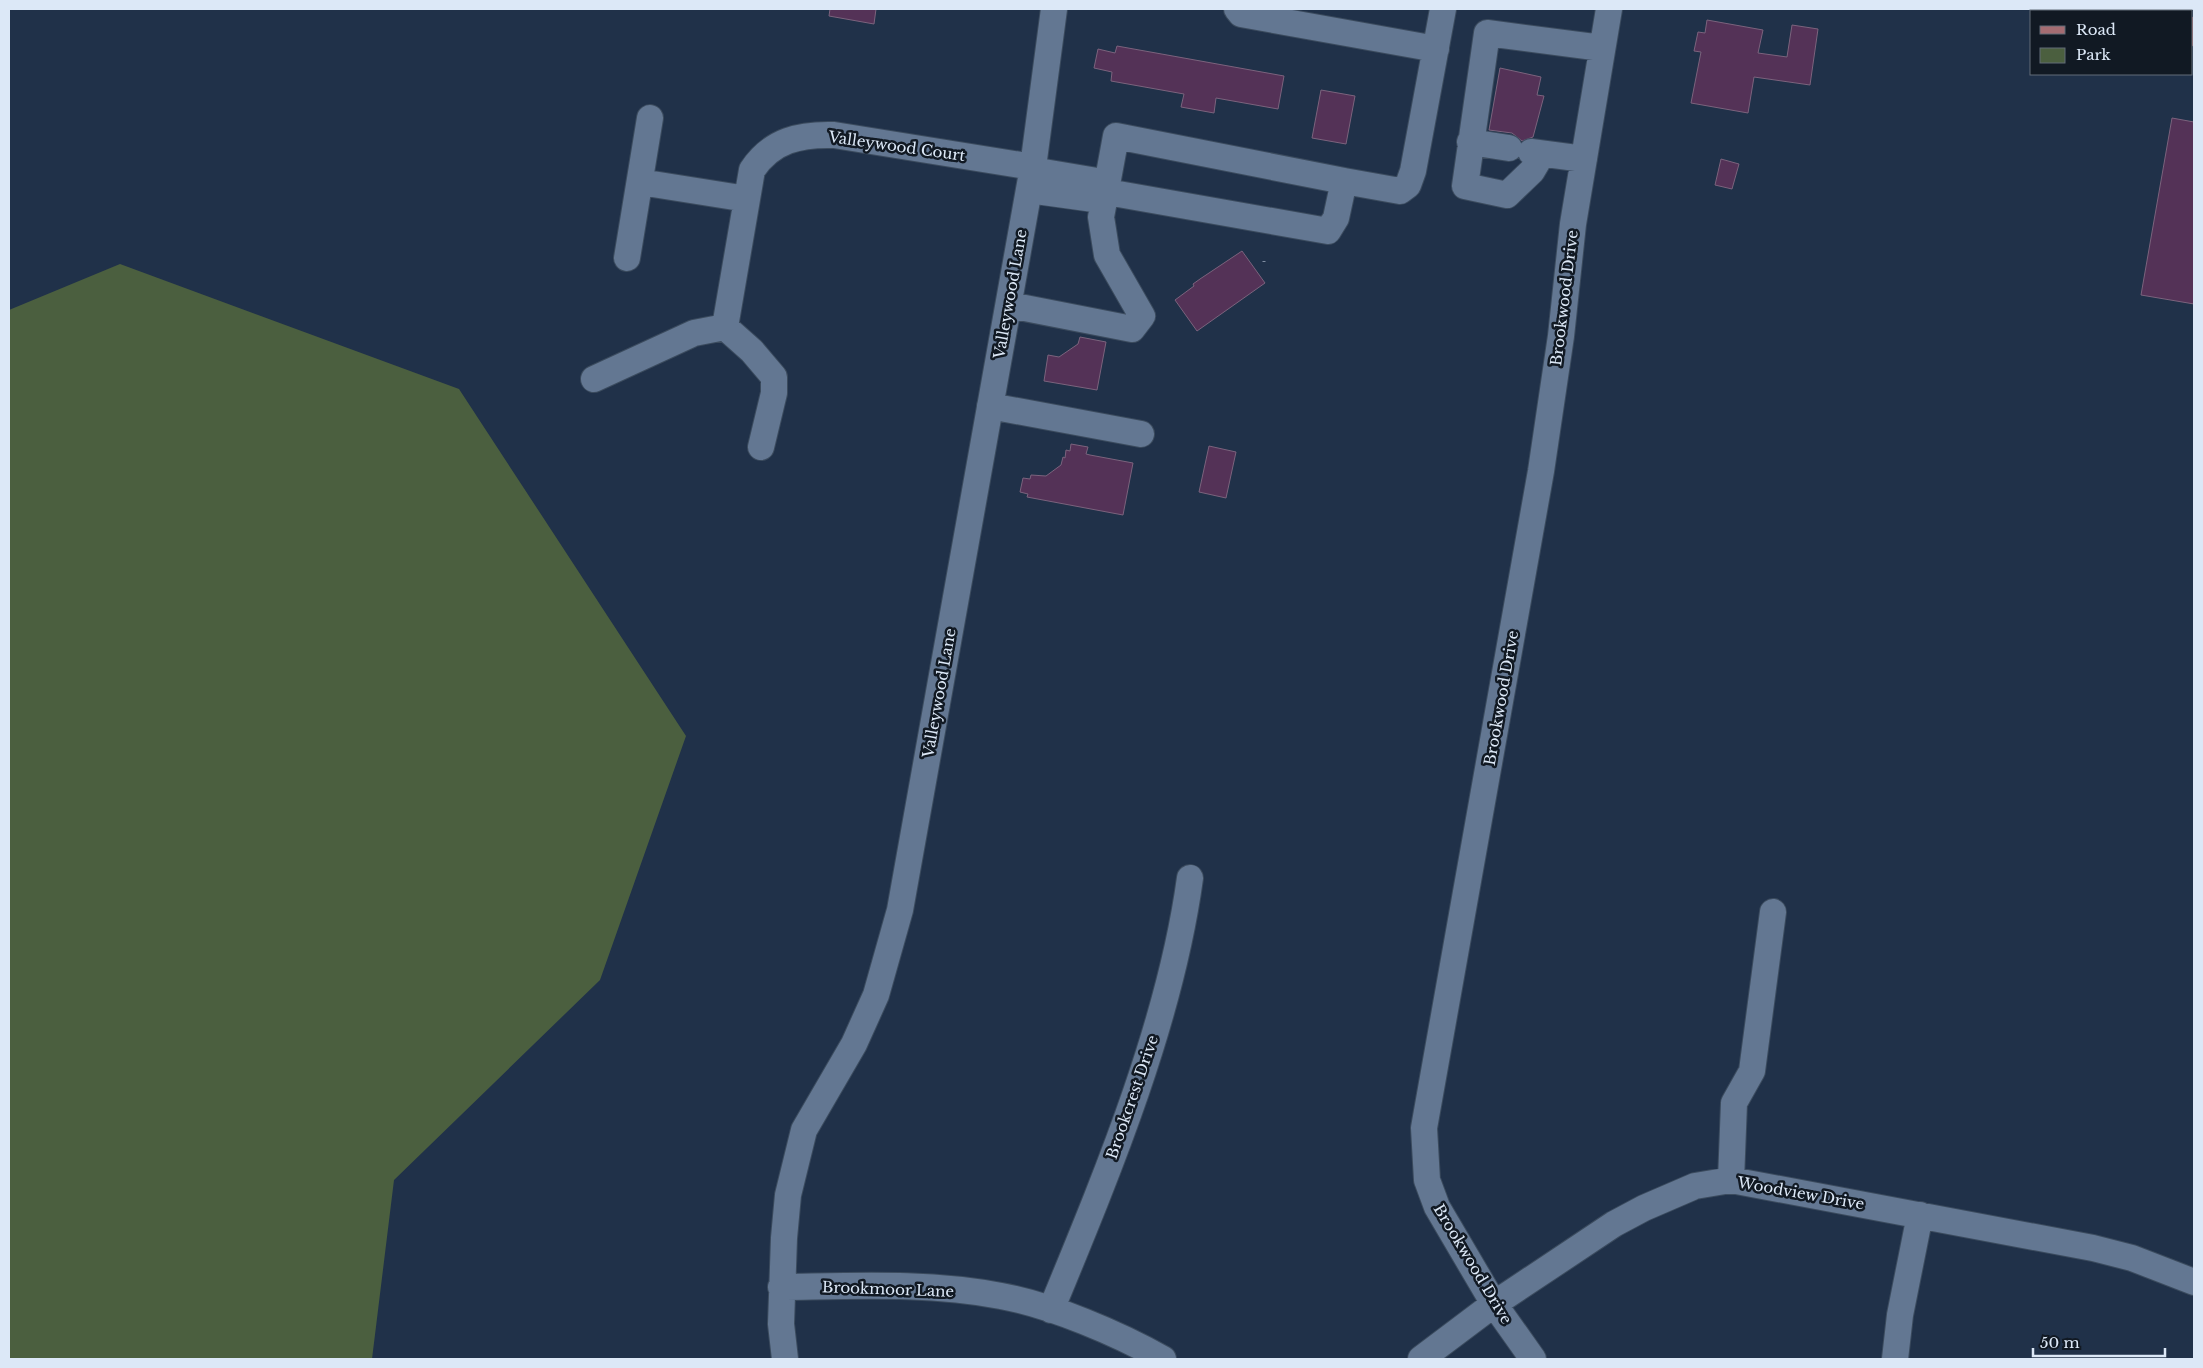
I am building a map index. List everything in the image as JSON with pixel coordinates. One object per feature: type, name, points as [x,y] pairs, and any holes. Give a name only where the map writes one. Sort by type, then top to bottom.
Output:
[{"type":"street","name":"Valleywood Lane","points":[[785,1359],[781,1324],[781,1287],[788,1195],[804,1130],[854,1044],[876,995],[900,910],[1031,176],[1054,9]]},
{"type":"street","points":[[1237,9],[1241,14],[1436,49]]},
{"type":"street","points":[[1008,304],[1132,329],[1142,316],[1107,255],[1101,217],[1116,136],[1400,191],[1408,185],[1443,9]]},
{"type":"street","name":"Brookwood Drive","points":[[1533,1359],[1494,1304],[1437,1207],[1426,1180],[1424,1128],[1541,471],[1573,224],[1609,9]]},
{"type":"street","points":[[1527,151],[1532,172],[1507,195],[1465,186],[1487,33],[1602,48]]},
{"type":"street","points":[[626,258],[650,118]]},
{"type":"street","name":"Valleywood Court","points":[[725,327],[752,170],[760,159],[773,148],[791,139],[811,134],[834,135],[1031,176],[1097,181],[1107,192]]},
{"type":"street","points":[[1470,142],[1584,159]]},
{"type":"street","points":[[1107,192],[1328,231],[1336,218],[1344,181]]},
{"type":"street","points":[[640,182],[747,199]]},
{"type":"street","points":[[594,379],[694,333],[725,327],[752,351],[774,377],[774,393],[761,448]]},
{"type":"street","points":[[990,406],[1140,434]]},
{"type":"street","name":"Brookcrest Drive","points":[[1051,1310],[1097,1198],[1149,1050],[1183,929],[1190,878]]},
{"type":"street","points":[[1731,1180],[1734,1103],[1752,1071],[1774,912]]},
{"type":"street","name":"Woodview Drive","points":[[1421,1359],[1494,1304],[1614,1224],[1644,1208],[1695,1186],[1731,1180],[2093,1248],[2132,1258],[2194,1282]]},
{"type":"street","points":[[1895,1359],[1900,1315],[1920,1215]]},
{"type":"street","name":"Brookmoor Lane","points":[[781,1287],[934,1288],[1002,1296],[1051,1310],[1137,1344],[1163,1359]]},
{"type":"green space","points":[[120,264],[459,389],[686,736],[600,980],[394,1180],[372,1359],[9,1359],[9,310]]},
{"type":"building","points":[[830,9],[876,9],[874,24],[829,16]]},
{"type":"building","points":[[1707,20],[1763,30],[1758,53],[1787,57],[1792,25],[1818,29],[1810,85],[1754,77],[1748,113],[1691,103],[1701,52],[1694,51],[1698,32],[1705,33]]},
{"type":"building","points":[[1117,46],[1284,76],[1278,109],[1216,98],[1214,113],[1181,107],[1184,94],[1111,81],[1112,72],[1094,68],[1098,49],[1115,53]]},
{"type":"building","points":[[1500,68],[1541,77],[1537,95],[1544,96],[1533,137],[1522,141],[1512,133],[1489,130]]},
{"type":"building","points":[[1321,90],[1355,96],[1346,144],[1312,138]]},
{"type":"building","points":[[2172,118],[2194,122],[2194,304],[2141,295]]},
{"type":"building","points":[[1721,159],[1739,164],[1732,189],[1715,185]]},
{"type":"building","points":[[1242,251],[1265,283],[1197,331],[1175,300],[1194,286],[1193,284]]},
{"type":"building","points":[[1080,337],[1106,342],[1097,390],[1044,381],[1048,355],[1059,357],[1078,344]]},
{"type":"building","points":[[1071,444],[1088,447],[1086,454],[1133,463],[1123,515],[1027,497],[1028,494],[1020,492],[1023,478],[1030,479],[1031,475],[1046,476],[1061,465],[1063,457],[1065,458],[1066,450],[1070,451]]},
{"type":"building","points":[[1209,446],[1236,452],[1226,498],[1199,492]]}]
